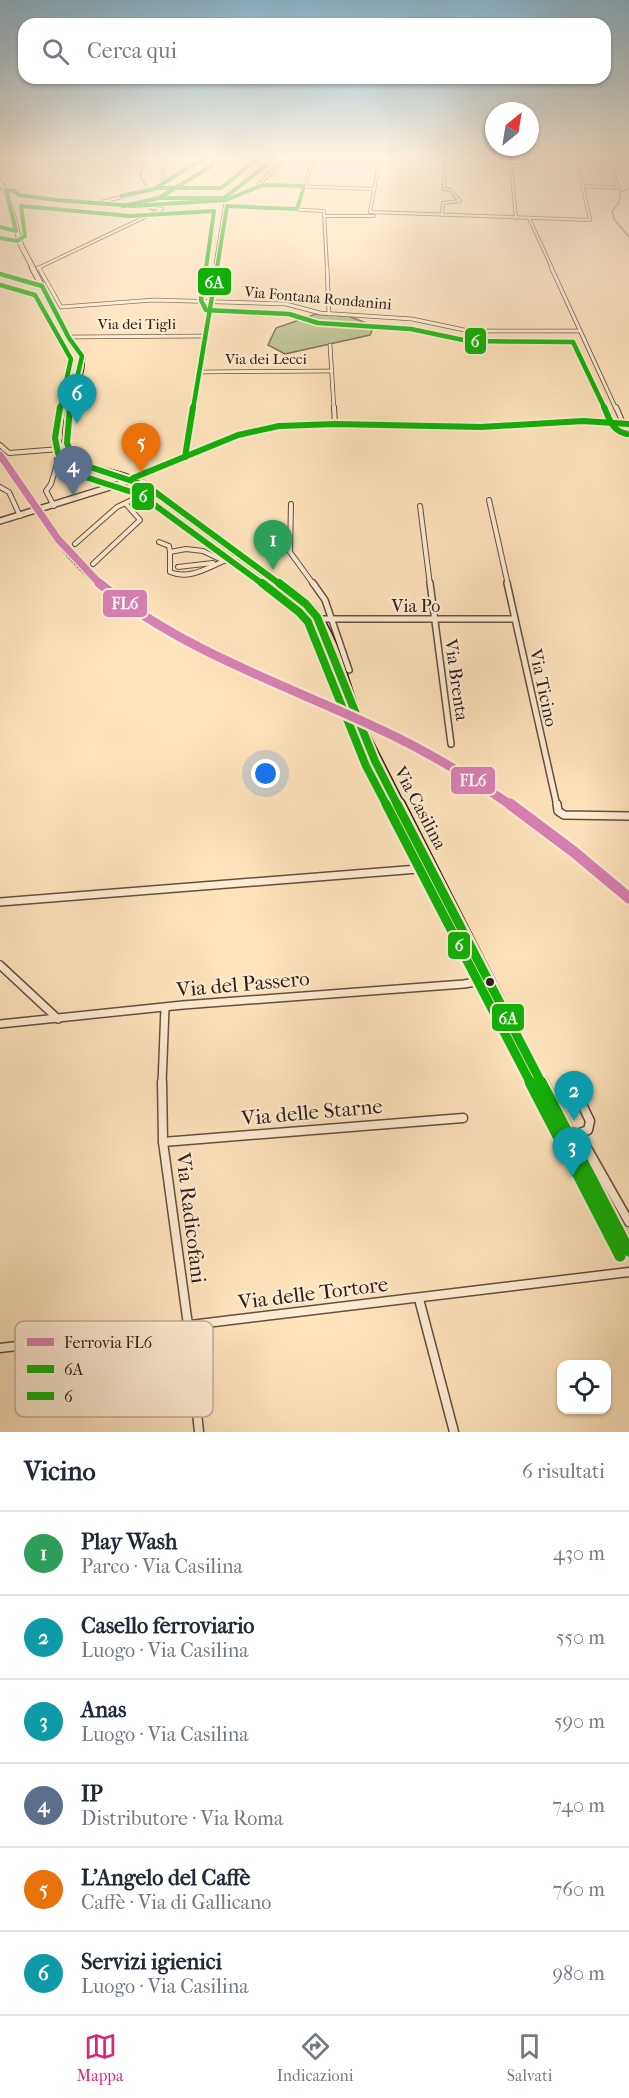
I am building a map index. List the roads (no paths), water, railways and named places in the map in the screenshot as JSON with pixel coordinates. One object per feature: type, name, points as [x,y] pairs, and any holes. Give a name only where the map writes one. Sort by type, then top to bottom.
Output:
[{"type":"main road","points":[[14,223],[68,337],[82,356],[82,370],[64,441]]},
{"type":"main road","name":"Via Casilina","points":[[64,441],[74,459],[103,471],[133,478],[152,490],[300,599],[318,619],[360,728],[489,980],[573,1135],[629,1251]]},
{"type":"street","points":[[36,269],[133,223]]},
{"type":"street","points":[[185,457],[224,223]]},
{"type":"street","points":[[324,223],[329,314]]},
{"type":"street","points":[[0,521],[109,487],[257,430],[279,426],[335,424],[476,427],[579,421],[626,424],[580,331],[531,223]]},
{"type":"street","points":[[0,227],[16,231]]},
{"type":"street","name":"Via Fontana Rondanini","points":[[36,269],[59,306],[154,300],[291,304],[315,312],[410,318],[469,331],[580,331]]},
{"type":"street","points":[[0,274],[42,286]]},
{"type":"street","name":"Via dei Tigli","points":[[68,337],[205,336]]},
{"type":"street","points":[[330,345],[335,424]]},
{"type":"street","name":"Via dei Lecci","points":[[199,372],[332,371]]},
{"type":"street","points":[[54,506],[46,491],[51,484],[64,441]]},
{"type":"street","points":[[0,445],[9,453],[60,449]]},
{"type":"street","points":[[57,459],[68,467],[103,471],[119,478],[109,487]]},
{"type":"street","points":[[109,487],[133,478]]},
{"type":"street","points":[[123,483],[138,484],[152,490]]},
{"type":"street","points":[[0,487],[9,492],[20,516]]},
{"type":"street","points":[[75,544],[117,508],[152,490]]},
{"type":"street","name":"Via Ticino","points":[[489,500],[558,811],[564,815],[629,816]]},
{"type":"street","points":[[93,564],[140,520],[126,504]]},
{"type":"street","points":[[291,504],[290,552],[323,597],[350,670]]},
{"type":"street","name":"Via Brenta","points":[[420,506],[451,744]]},
{"type":"street","points":[[159,542],[169,546],[170,572],[174,575],[192,574],[241,555]]},
{"type":"street","points":[[170,552],[196,548],[224,561]]},
{"type":"street","points":[[178,567],[193,567],[224,561]]},
{"type":"street","name":"Via Po","points":[[318,619],[514,619]]},
{"type":"street","points":[[0,902],[431,868]]},
{"type":"street","points":[[0,965],[58,1020]]},
{"type":"street","name":"Via del Passero","points":[[0,1024],[489,980]]},
{"type":"street","name":"Via Radicofani","points":[[165,1008],[162,1085],[163,1142],[187,1321]]},
{"type":"street","points":[[573,1086],[590,1123],[588,1130],[573,1135],[629,1222]]},
{"type":"street","name":"Via delle Starne","points":[[163,1142],[463,1118]]},
{"type":"street","name":"Via delle Tortore","points":[[213,1322],[629,1272]]},
{"type":"street","points":[[420,1299],[454,1432]]},
{"type":"street","name":"Via delle Tortore","points":[[0,1348],[15,1346]]},
{"type":"street","name":"Via Radicofani","points":[[197,1417],[199,1432]]},
{"type":"waterway","points":[[617,223],[629,237]]},
{"type":"railway","points":[[0,457],[69,558],[102,589],[139,617],[203,655],[375,730],[444,765],[540,828],[629,901]]},
{"type":"rail line","name":"FL6","points":[[0,455],[71,555],[100,584],[133,610],[204,652],[426,752],[517,809],[602,874],[629,898]]},
{"type":"place","name":"Servizi igienici","points":[[77,424]]},
{"type":"place","name":"L'Angelo del Caffè","points":[[141,473]]},
{"type":"place","name":"IP","points":[[73,496]]},
{"type":"place","name":"Play Wash","points":[[273,570]]},
{"type":"place","name":"Casello ferroviario","points":[[574,1121]]},
{"type":"place","name":"Anas","points":[[572,1177]]}]
